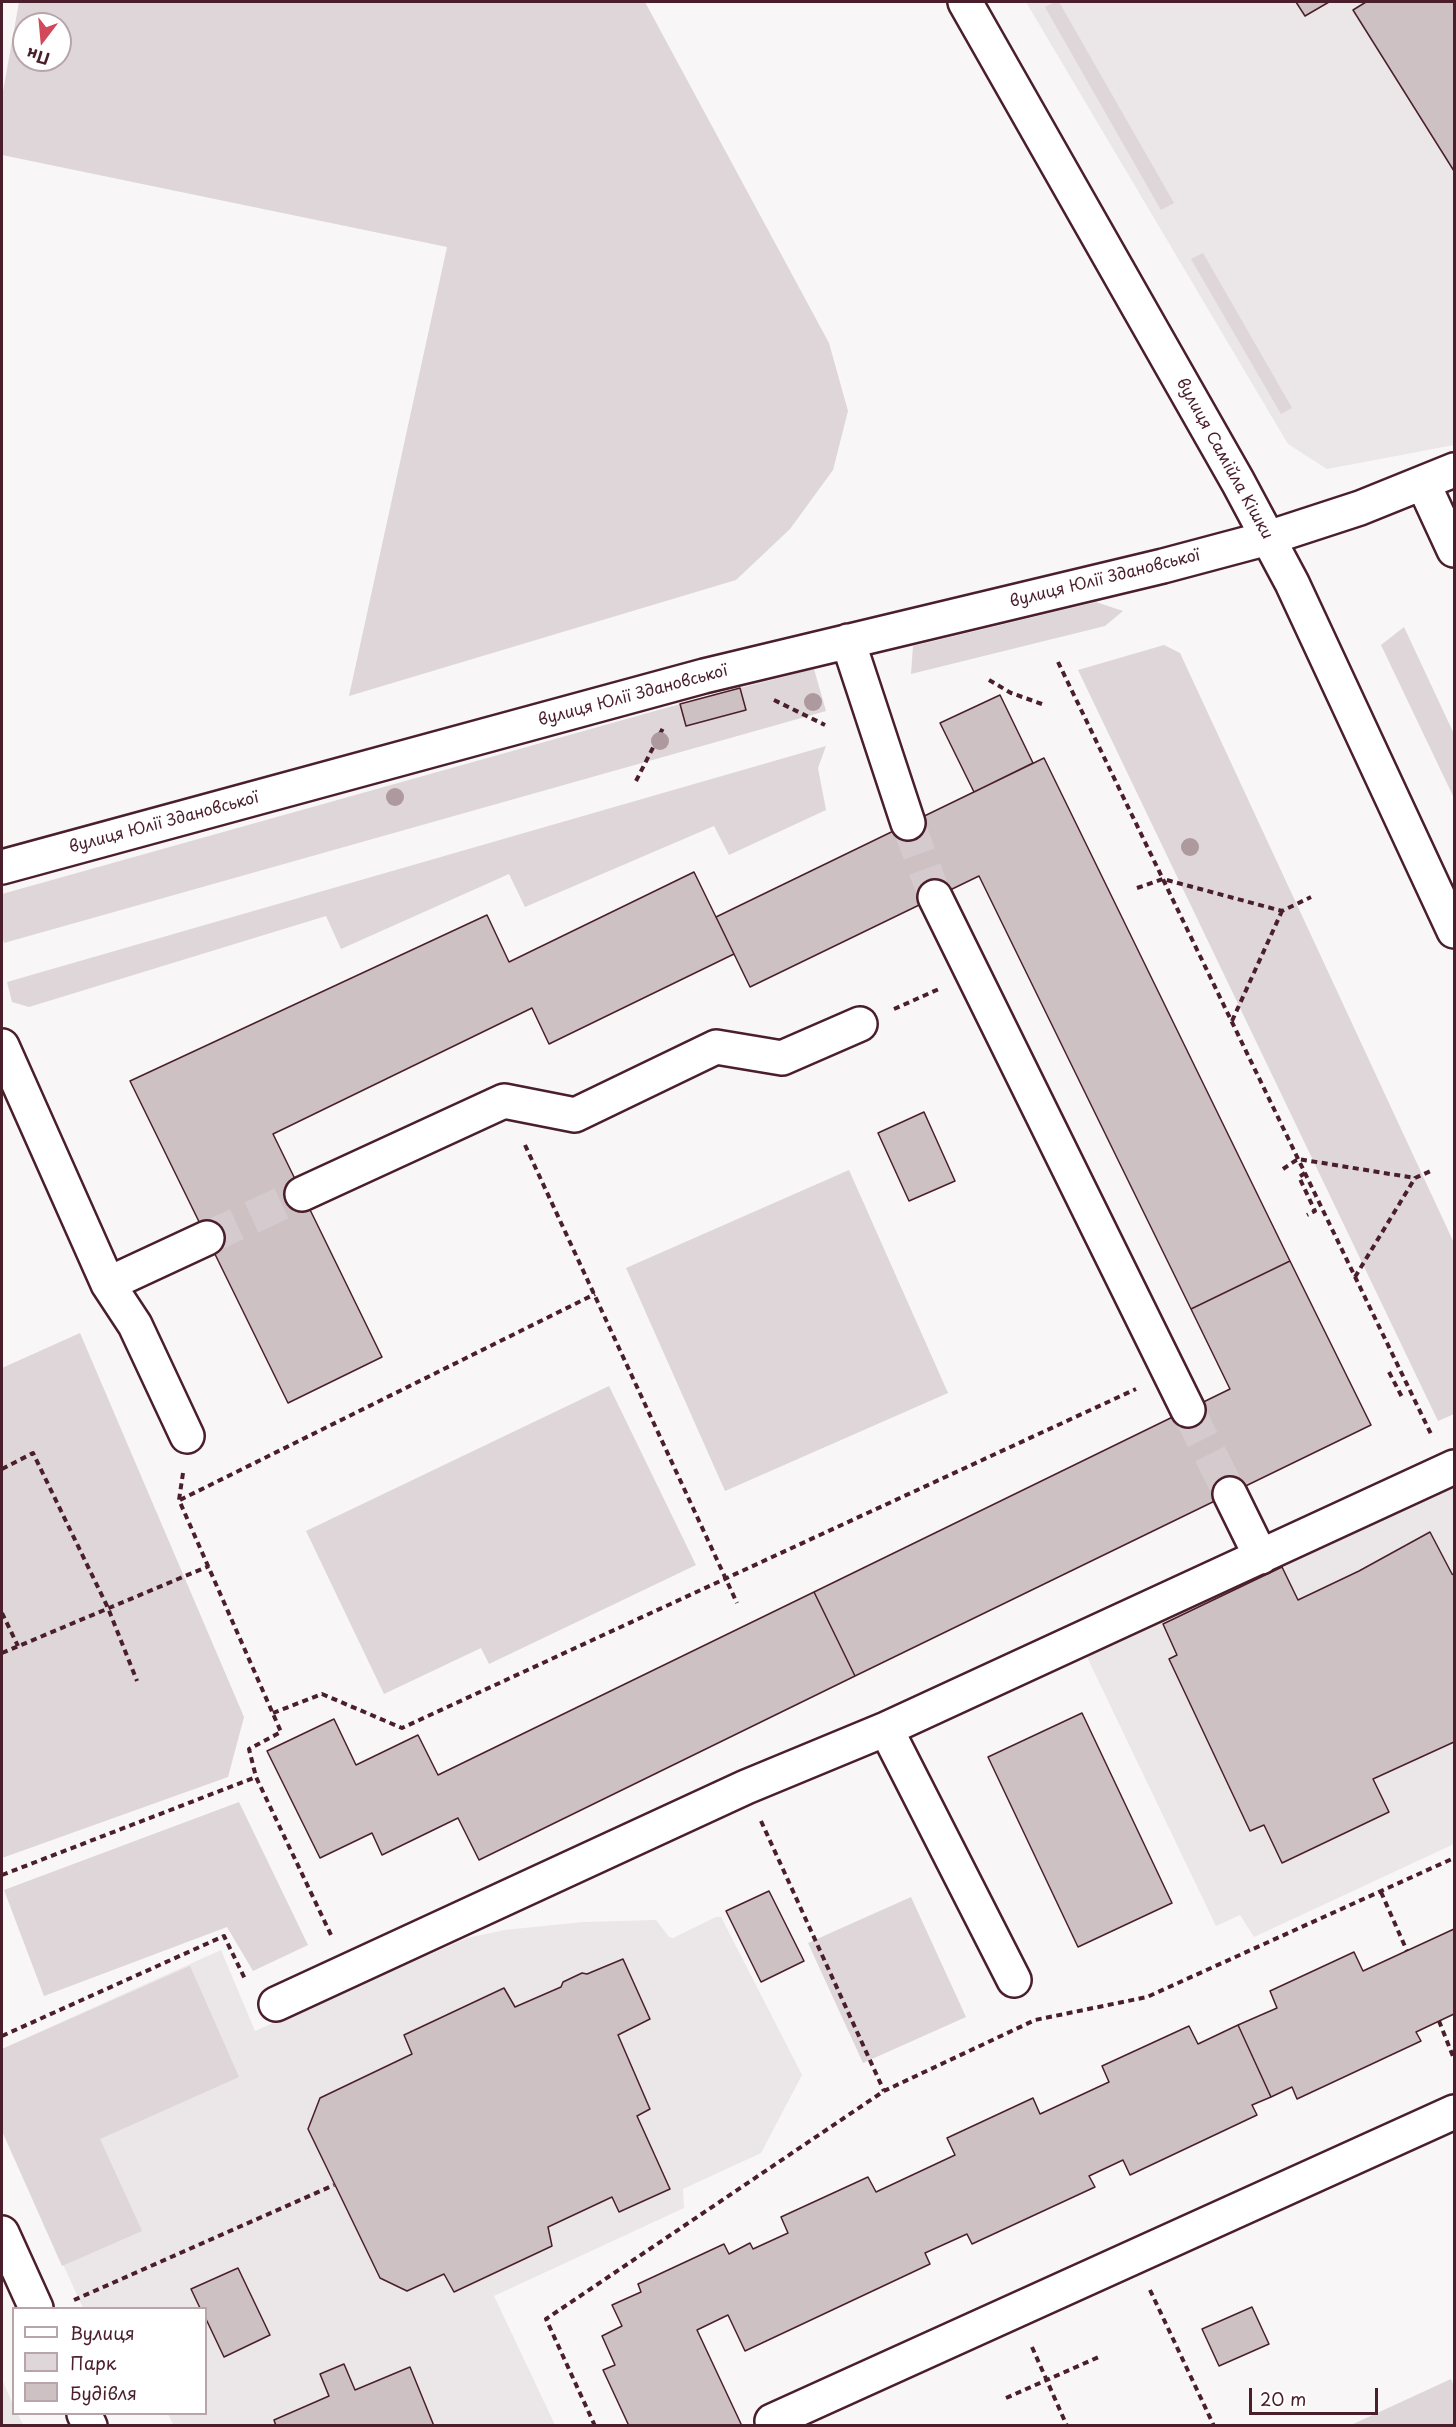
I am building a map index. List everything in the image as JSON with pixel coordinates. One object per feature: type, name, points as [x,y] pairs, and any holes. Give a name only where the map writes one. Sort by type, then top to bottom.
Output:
[{"type":"street","name":"вулиця Самійла Кішки","points":[[964,2],[1292,583],[1455,931]]},
{"type":"street","name":"вулиця Юлії Здановської","points":[[2,867],[704,676],[1163,566],[1268,538],[1360,508],[1455,470]]},
{"type":"street","points":[[1422,483],[1454,548]]},
{"type":"street","points":[[848,641],[908,824]]},
{"type":"street","points":[[935,897],[1188,1410]]},
{"type":"street","points":[[302,1194],[504,1101],[575,1116],[716,1047],[782,1058],[860,1024]]},
{"type":"street","points":[[2,1046],[108,1284],[135,1325],[187,1436]]},
{"type":"street","points":[[108,1284],[207,1238]]},
{"type":"street","points":[[276,2004],[746,1787],[886,1729],[1451,1468]]},
{"type":"street","points":[[1230,1494],[1261,1557]]},
{"type":"street","points":[[886,1729],[1014,1980]]},
{"type":"street","points":[[772,2421],[1455,2112]]},
{"type":"street","points":[[2,2234],[36,2307]]},
{"type":"path","points":[[1058,662],[1355,1277],[1451,1468]]},
{"type":"path","points":[[989,680],[1011,693],[1042,704]]},
{"type":"path","points":[[1137,888],[1163,879],[1282,911]]},
{"type":"path","points":[[1232,1021],[1282,911],[1311,897]]},
{"type":"path","points":[[860,1024],[973,974]]},
{"type":"path","points":[[504,1101],[737,1603]]},
{"type":"path","points":[[1283,1169],[1298,1159],[1415,1178],[1433,1170]]},
{"type":"path","points":[[1305,1173],[1299,1177],[1315,1211],[1307,1215]]},
{"type":"path","points":[[1355,1277],[1415,1178]]},
{"type":"path","points":[[179,1500],[595,1294]]},
{"type":"path","points":[[1389,1372],[1403,1399]]},
{"type":"path","points":[[273,1713],[322,1694],[402,1728],[1143,1385]]},
{"type":"path","points":[[187,1436],[179,1500],[281,1732],[249,1749],[256,1777],[348,1971]]},
{"type":"path","points":[[2,1469],[33,1453],[108,1608],[137,1682]]},
{"type":"path","points":[[2,1653],[209,1566]]},
{"type":"path","points":[[2,1613],[18,1646]]},
{"type":"path","points":[[2,1875],[256,1777]]},
{"type":"path","points":[[746,1787],[884,2091]]},
{"type":"path","points":[[595,2426],[546,2319],[884,2091],[1035,2020],[1147,1997],[1455,1858]]},
{"type":"path","points":[[1381,1892],[1407,1951]]},
{"type":"path","points":[[2,2036],[224,1936],[260,2010],[276,2004]]},
{"type":"path","points":[[1439,2021],[1455,2059]]},
{"type":"path","points":[[70,2302],[334,2185]]},
{"type":"path","points":[[1135,2257],[1214,2426]]},
{"type":"path","points":[[1016,2310],[1067,2426]]},
{"type":"path","points":[[1006,2398],[1101,2356]]},
{"type":"shaded area","points":[[1026,2],[1454,2],[1454,445],[1327,469],[1288,444]]},
{"type":"shaded area","points":[[1454,1485],[1454,1844],[1254,1937],[1240,1915],[1216,1926],[1086,1655]]},
{"type":"shaded area","points":[[716,1917],[721,1917],[802,2075],[761,2153],[683,2189],[684,2208],[494,2296],[555,2425],[174,2426],[168,2415],[207,2415],[207,2307],[83,2307],[2,2131],[2,2049],[221,1950],[255,2031],[467,1938],[505,1930],[583,1922],[656,1920],[669,1937],[673,1938]]},
{"type":"shaded area","points":[[2,2379],[12,2403],[12,2415],[18,2415],[23,2425],[2,2425]]},
{"type":"green space","points":[[19,2],[645,2],[829,343],[848,411],[833,470],[790,529],[736,580],[349,696],[447,247],[2,155],[2,97],[12,41],[12,72],[72,72],[72,12],[17,12]]},
{"type":"green space","points":[[1059,2],[1174,203],[1161,210],[1045,7]]},
{"type":"green space","points":[[1203,253],[1292,408],[1281,414],[1191,259]]},
{"type":"green space","points":[[1096,602],[1123,611],[1105,626],[911,674],[913,646]]},
{"type":"green space","points":[[1404,627],[1454,734],[1454,798],[1381,645]]},
{"type":"green space","points":[[1164,645],[1180,653],[1454,1243],[1454,1414],[1438,1421],[1078,670]]},
{"type":"green space","points":[[814,669],[826,711],[4,943],[2,894],[680,704],[686,726],[746,710],[740,688]]},
{"type":"green space","points":[[826,746],[818,768],[826,810],[729,855],[714,826],[525,907],[509,874],[341,949],[326,916],[29,1007],[12,1002],[7,982]]},
{"type":"green space","points":[[849,1170],[948,1393],[725,1491],[626,1268]]},
{"type":"green space","points":[[80,1333],[244,1717],[228,1777],[2,1858],[2,1368]]},
{"type":"green space","points":[[609,1386],[696,1565],[489,1664],[481,1648],[384,1694],[306,1531]]},
{"type":"green space","points":[[239,1802],[308,1945],[253,1971],[227,1927],[44,1996],[4,1890]]},
{"type":"green space","points":[[911,1897],[966,2017],[863,2063],[808,1943]]},
{"type":"green space","points":[[190,1966],[239,2077],[100,2139],[142,2231],[62,2266],[2,2131],[2,2049]]},
{"type":"green space","points":[[1451,2379],[1454,2386],[1454,2425],[1351,2425]]},
{"type":"building","points":[[1296,2],[1329,2],[1305,16]]},
{"type":"building","points":[[1366,2],[1454,2],[1454,171],[1353,10]]},
{"type":"building","points":[[740,688],[746,710],[686,726],[680,704]]},
{"type":"building","points":[[1000,695],[1033,763],[974,792],[940,723]]},
{"type":"building","points":[[1044,758],[1290,1261],[1191,1309],[979,876],[750,987],[716,917]]},
{"type":"building","points":[[694,872],[734,954],[549,1044],[532,1008],[273,1134],[382,1357],[288,1403],[130,1081],[487,915],[509,962]]},
{"type":"building","points":[[924,1112],[955,1181],[909,1201],[878,1133]]},
{"type":"building","points":[[1290,1261],[1371,1425],[855,1676],[814,1592],[1230,1389],[1191,1309]]},
{"type":"building","points":[[1430,1532],[1454,1575],[1454,1742],[1373,1779],[1389,1812],[1282,1863],[1264,1825],[1250,1831],[1169,1659],[1177,1655],[1163,1624],[1282,1567],[1298,1600],[1359,1571]]},
{"type":"building","points":[[814,1592],[855,1676],[479,1860],[458,1818],[382,1855],[372,1833],[320,1858],[267,1751],[334,1719],[356,1765],[418,1735],[438,1775]]},
{"type":"building","points":[[1082,1713],[1172,1903],[1078,1947],[988,1757]]},
{"type":"building","points":[[769,1891],[804,1961],[761,1982],[726,1911]]},
{"type":"building","points":[[1454,1929],[1454,2014],[1416,2032],[1421,2041],[1297,2099],[1292,2087],[1271,2097],[1238,2025],[1277,2008],[1270,1991],[1354,1952],[1363,1971]]},
{"type":"building","points":[[623,1959],[650,2019],[618,2035],[650,2109],[637,2116],[670,2189],[619,2212],[612,2197],[548,2227],[552,2246],[454,2292],[444,2274],[407,2291],[380,2278],[308,2129],[320,2098],[412,2054],[404,2035],[504,1988],[515,2007],[561,1987],[563,1982],[582,1973],[587,1974]]},
{"type":"building","points":[[1238,2025],[1271,2097],[1252,2105],[1257,2115],[1130,2175],[1123,2160],[1089,2176],[1095,2187],[972,2244],[967,2234],[925,2253],[930,2264],[745,2351],[728,2315],[697,2330],[742,2426],[629,2426],[603,2370],[615,2365],[602,2336],[622,2326],[612,2305],[641,2292],[638,2284],[724,2244],[729,2254],[750,2243],[753,2249],[788,2233],[781,2217],[868,2177],[876,2192],[955,2155],[947,2138],[1033,2098],[1040,2114],[1109,2082],[1102,2066],[1189,2026],[1198,2044]]},
{"type":"building","points":[[238,2268],[270,2335],[224,2357],[207,2321],[207,2307],[200,2307],[191,2289]]},
{"type":"building","points":[[1252,2307],[1269,2344],[1219,2366],[1202,2329]]},
{"type":"building","points":[[344,2364],[355,2390],[410,2367],[434,2426],[276,2426],[274,2420],[329,2396],[320,2374]]},
{"type":"tunnel","points":[[908,823],[935,897]]},
{"type":"tunnel","points":[[207,1238],[302,1194]]},
{"type":"tunnel","points":[[1188,1410],[1230,1494]]}]
